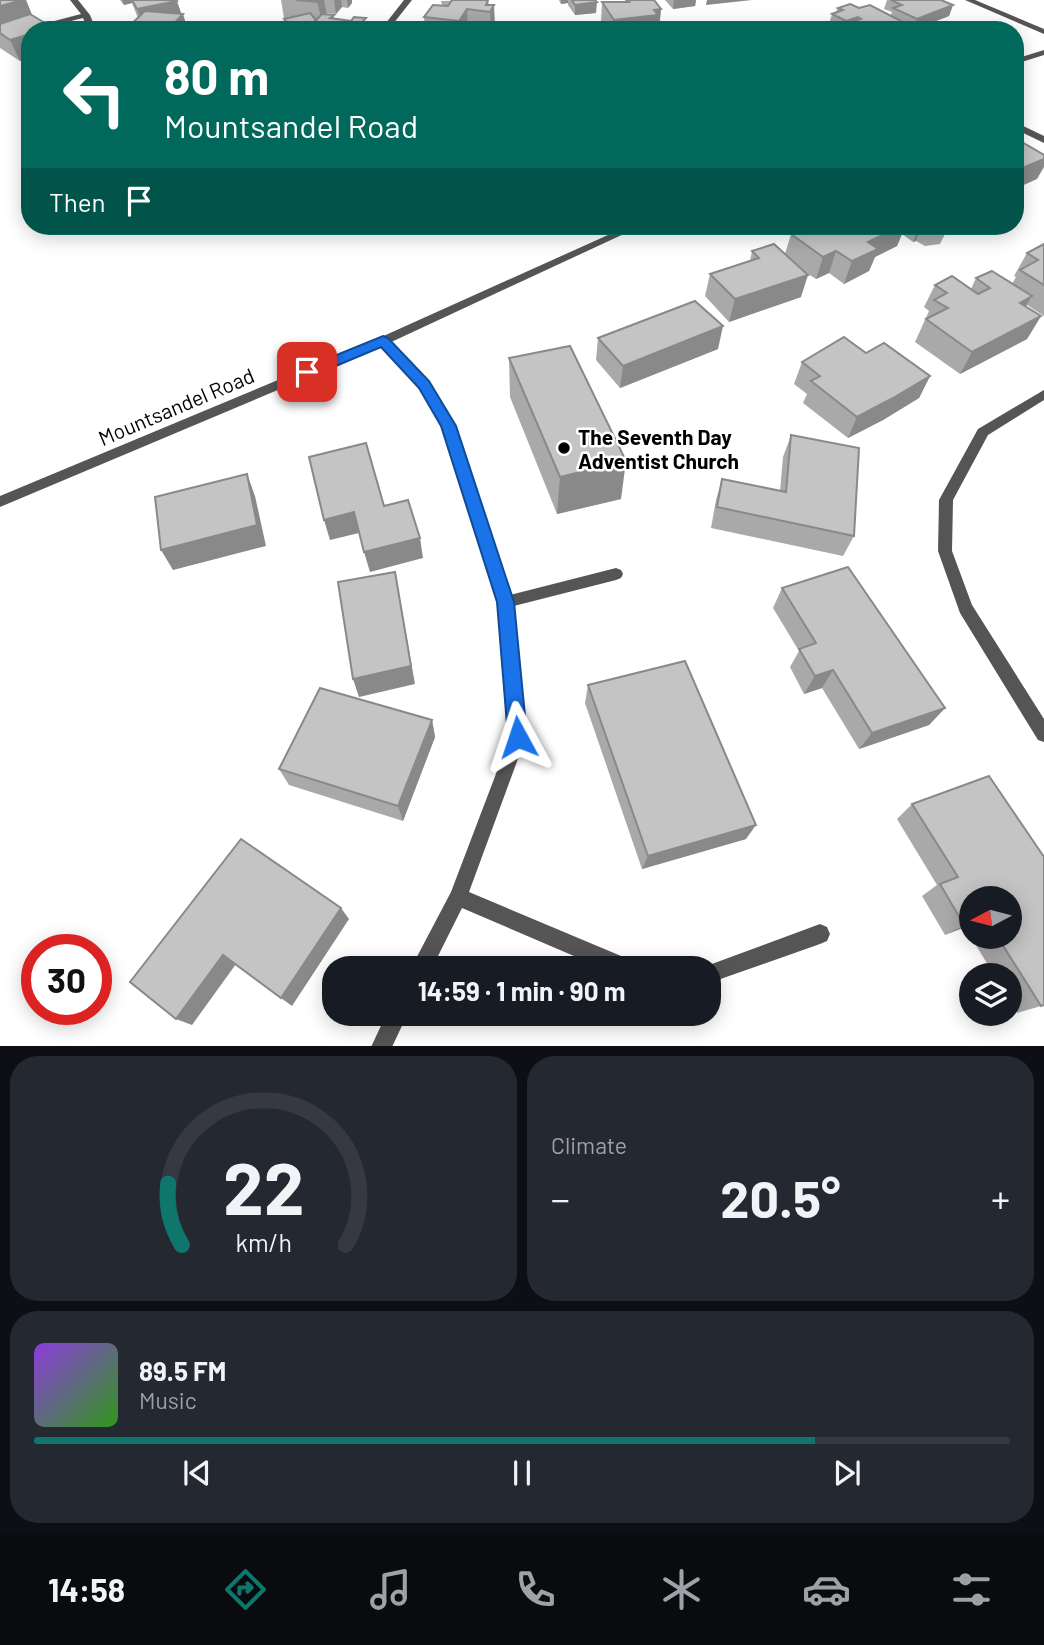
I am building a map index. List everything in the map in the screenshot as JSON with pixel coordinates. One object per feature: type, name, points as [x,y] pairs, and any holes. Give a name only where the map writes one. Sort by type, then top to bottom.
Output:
[{"type":"street","points":[[74,0],[88,21]]},
{"type":"street","points":[[392,21],[408,0]]},
{"type":"street","points":[[969,0],[1018,21]]},
{"type":"street","points":[[64,21],[86,15]]},
{"type":"street","points":[[1024,23],[1044,32]]},
{"type":"street","points":[[1024,59],[1044,52]]},
{"type":"street","points":[[1024,130],[1044,140]]},
{"type":"street","name":"Mountsandel Road","points":[[0,502],[383,341],[616,235]]},
{"type":"street","points":[[383,341],[424,385],[448,426],[506,602],[518,737],[458,897],[427,956]]},
{"type":"street","points":[[1044,394],[983,432],[946,500],[945,551],[965,608],[1044,734]]},
{"type":"street","points":[[506,602],[617,574]]},
{"type":"street","points":[[458,897],[598,956]]},
{"type":"street","points":[[721,969],[820,934]]},
{"type":"street","points":[[381,1046],[391,1026]]},
{"type":"building","points":[[0,0],[23,0],[0,6]]},
{"type":"building","points":[[132,0],[176,0],[177,1],[137,9]]},
{"type":"building","points":[[452,0],[488,0],[486,5],[494,5],[490,12],[467,9],[459,21],[424,17],[433,5],[448,6]]},
{"type":"building","points":[[572,0],[595,0],[597,2],[575,5]]},
{"type":"building","points":[[627,0],[654,0],[661,9],[654,10],[658,15],[614,20],[602,2],[629,2]]},
{"type":"building","points":[[891,0],[941,0],[953,5],[917,19],[893,8],[902,5]]},
{"type":"building","points":[[850,4],[859,8],[870,5],[901,21],[854,21],[861,19],[858,17],[846,21],[832,14],[843,10],[838,8]]},
{"type":"building","points":[[145,11],[183,14],[176,21],[134,21]]},
{"type":"building","points":[[310,13],[316,20],[285,21],[284,19]]},
{"type":"building","points":[[30,14],[42,21],[21,21],[21,37],[10,40],[0,33],[0,24]]},
{"type":"building","points":[[322,14],[351,21],[315,21]]},
{"type":"building","points":[[354,17],[366,18],[363,21],[351,21]]},
{"type":"building","points":[[1024,143],[1044,155],[1044,159],[1024,167]]},
{"type":"building","points":[[792,235],[883,235],[868,242],[878,249],[852,261],[836,251],[823,257]]},
{"type":"building","points":[[774,244],[808,275],[735,299],[710,274],[759,258],[752,251]]},
{"type":"building","points":[[1044,244],[1044,285],[1020,270],[1038,260],[1027,253]]},
{"type":"building","points":[[992,271],[1032,296],[1020,303],[1041,316],[972,352],[926,319],[948,308],[934,300],[947,293],[935,285],[952,276],[978,294],[990,288],[976,278]]},
{"type":"building","points":[[695,301],[723,326],[623,366],[598,338]]},
{"type":"building","points":[[844,337],[866,353],[884,343],[930,376],[857,417],[811,381],[820,376],[802,362]]},
{"type":"building","points":[[570,346],[626,461],[560,477],[509,358]]},
{"type":"building","points":[[791,435],[859,448],[854,536],[717,507],[722,479],[786,492]]},
{"type":"building","points":[[366,443],[384,506],[408,500],[420,538],[364,552],[354,512],[324,520],[309,457]]},
{"type":"building","points":[[247,474],[257,525],[161,550],[155,497]]},
{"type":"building","points":[[848,567],[945,708],[872,733],[833,670],[815,676],[799,649],[816,643],[782,588]]},
{"type":"building","points":[[395,572],[411,666],[353,679],[338,582]]},
{"type":"building","points":[[685,661],[756,825],[648,856],[588,685]]},
{"type":"building","points":[[320,688],[432,720],[398,806],[279,769]]},
{"type":"building","points":[[989,776],[1044,857],[1044,1005],[1041,1006],[1022,976],[1022,963],[1014,963],[1005,949],[1022,949],[1022,886],[959,886],[959,916],[940,884],[958,877],[912,804]]},
{"type":"building","points":[[241,839],[341,908],[281,998],[223,955],[176,1019],[130,982]]},
{"type":"place","name":"The Seventh Day Adventist Church","points":[[564,448]]},
{"type":"route","points":[[307,372],[383,341],[424,385],[448,426],[506,602],[518,737]]}]
